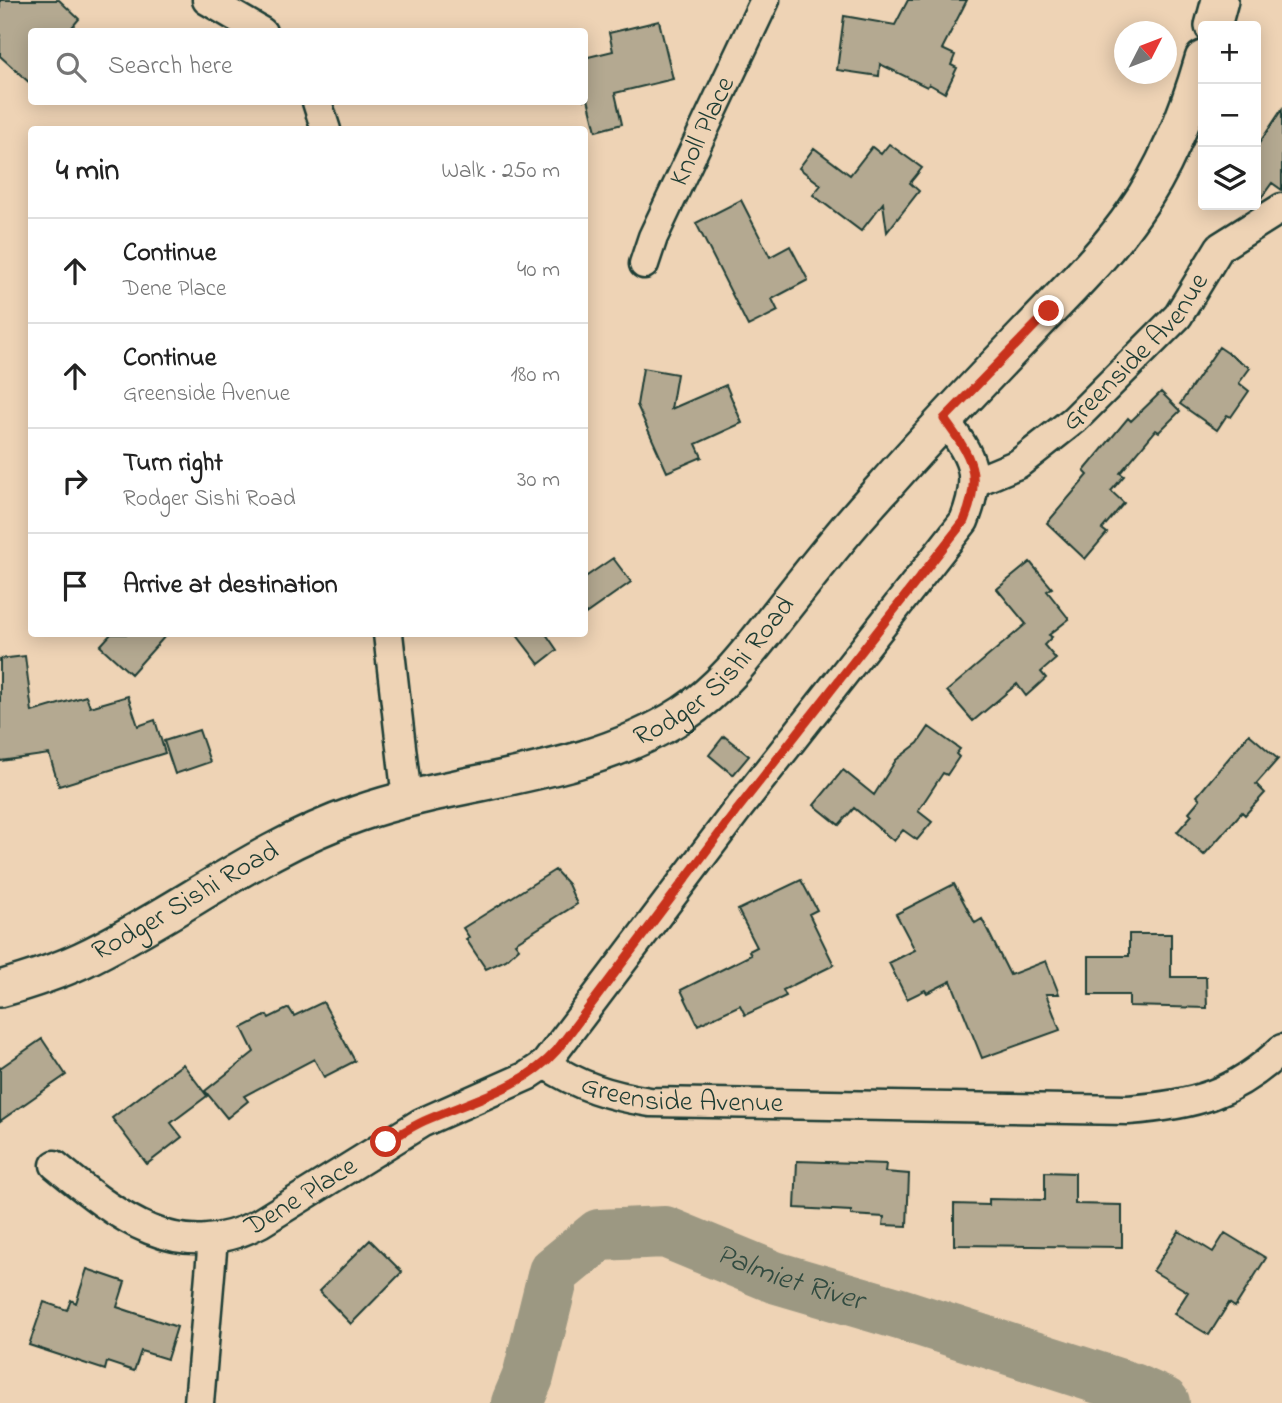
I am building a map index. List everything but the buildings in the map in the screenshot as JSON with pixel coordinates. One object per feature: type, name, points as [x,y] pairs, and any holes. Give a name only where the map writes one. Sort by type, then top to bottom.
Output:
[{"type":"main road","points":[[1214,21],[1220,0]]},
{"type":"main road","name":"Rodger Sishi Road","points":[[0,989],[82,960],[185,903],[283,844],[355,814],[407,799],[573,763],[630,743],[688,711],[718,687],[879,491],[944,419],[1102,254],[1137,209],[1166,158],[1198,76]]},
{"type":"street","points":[[207,0],[255,28]]},
{"type":"street","name":"Knoll Place","points":[[644,264],[653,237],[765,0]]},
{"type":"street","points":[[318,105],[325,126]]},
{"type":"street","name":"Greenside Avenue","points":[[1282,208],[1220,247],[1178,316],[1074,420],[1017,464],[975,482],[964,521],[737,810],[545,1064],[567,1079],[589,1088],[650,1102],[1128,1110],[1174,1106],[1212,1096],[1242,1082],[1263,1068],[1282,1049]]},
{"type":"street","points":[[944,419],[962,443],[975,482]]},
{"type":"street","points":[[388,637],[407,799]]},
{"type":"street","name":"Dene Place","points":[[55,1165],[127,1219],[165,1235],[192,1240],[213,1239],[260,1223],[421,1122],[527,1076],[545,1064]]},
{"type":"street","points":[[199,1403],[213,1239]]},
{"type":"waterway","name":"Palmiet River","points":[[517,1403],[528,1377],[554,1272],[599,1235],[665,1232],[774,1277],[900,1314],[1133,1389],[1164,1403]]},
{"type":"route","points":[[386,1142],[421,1122],[527,1076],[545,1064],[557,1050],[737,810],[964,521],[975,482],[962,443],[944,419],[1049,311]]}]
